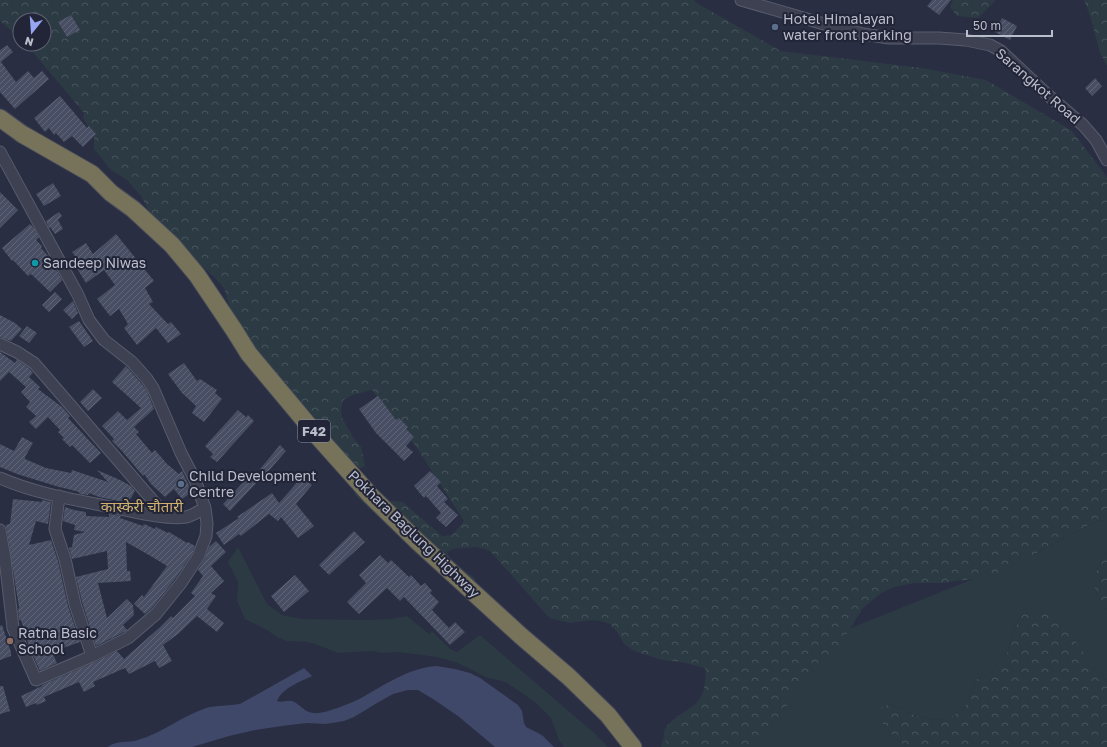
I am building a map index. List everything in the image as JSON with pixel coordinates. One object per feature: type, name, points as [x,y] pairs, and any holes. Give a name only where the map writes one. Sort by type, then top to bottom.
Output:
[{"type":"highway","name":"Pokhara Baglung Highway","points":[[0,118],[22,134],[92,174],[111,193],[133,209],[172,245],[197,276],[249,354],[320,439],[371,496],[521,636],[569,677],[608,715],[633,747]]},
{"type":"street","name":"Sarangkot Road","points":[[741,0],[863,34],[889,38],[939,38],[966,40],[990,45],[1001,51],[1049,96],[1083,124],[1096,140],[1107,160]]},
{"type":"street","points":[[0,152],[78,294],[89,320],[104,340],[132,362],[153,388],[181,453],[196,480],[205,508],[207,523],[206,536],[198,557],[181,583],[156,614],[128,638],[92,656],[36,680],[13,628],[0,530]]},
{"type":"street","points":[[0,344],[17,352],[34,363],[167,517]]},
{"type":"street","points":[[0,478],[14,485],[59,496],[167,517],[186,517],[205,508]]},
{"type":"street","points":[[59,496],[55,528],[65,559],[75,604],[92,656]]},
{"type":"green space","points":[[0,0],[695,0],[695,2],[781,51],[922,68],[986,80],[1071,130],[1107,177],[1107,520],[1097,521],[987,578],[943,583],[915,583],[894,587],[881,593],[863,608],[822,670],[798,688],[790,698],[783,717],[773,731],[754,747],[671,747],[665,740],[664,734],[666,728],[675,718],[693,706],[700,699],[704,687],[706,670],[704,668],[681,662],[662,660],[634,651],[624,644],[618,633],[610,624],[601,621],[592,620],[569,623],[550,618],[488,550],[476,547],[453,549],[447,552],[451,561],[475,578],[476,588],[451,579],[385,523],[354,494],[358,491],[382,505],[392,501],[403,502],[442,536],[452,535],[464,521],[417,448],[372,390],[353,395],[343,400],[341,408],[342,418],[353,437],[361,447],[365,466],[358,469],[309,411],[297,420],[232,316],[224,288],[202,266],[183,256],[161,234],[141,196],[127,180],[111,170],[94,149],[94,136],[83,118],[84,113],[33,52],[52,52],[52,12],[12,12],[12,31],[0,21]]},
{"type":"green space","points":[[953,0],[996,0],[978,18],[957,16],[950,7]]},
{"type":"green space","points":[[1084,0],[1107,0],[1107,66],[1100,53]]},
{"type":"green space","points":[[1107,520],[1107,553],[1095,574],[1094,584],[1098,597],[1107,609],[1107,680],[1028,612],[1020,617],[1011,638],[1007,654],[988,675],[977,679],[966,705],[961,711],[949,718],[932,720],[914,715],[890,704],[879,718],[886,729],[906,747],[661,747],[664,736],[672,727],[728,677],[1033,555],[1097,521]]},
{"type":"green space","points":[[238,547],[267,604],[282,615],[302,619],[366,620],[391,619],[407,616],[429,634],[432,631],[450,649],[457,652],[480,635],[592,731],[608,747],[564,747],[559,740],[551,718],[535,702],[507,683],[488,678],[458,663],[437,657],[398,652],[382,653],[372,651],[338,653],[315,644],[287,641],[277,637],[245,619],[237,601],[238,582],[228,562]]},
{"type":"green space","points":[[1107,553],[1107,609],[1096,593],[1094,579],[1095,574]]},
{"type":"green space","points":[[1042,611],[1051,614],[1067,630],[1096,669],[1107,680],[1107,747],[906,747],[886,729],[879,718],[880,708],[890,704],[914,715],[932,720],[949,718],[962,710],[966,705],[977,679],[988,675],[1007,654],[1011,638],[1020,617],[1028,612]]},
{"type":"water","points":[[436,666],[470,673],[480,678],[518,705],[522,711],[526,727],[543,736],[554,747],[495,747],[458,716],[433,699],[418,690],[408,690],[393,694],[354,717],[344,721],[326,724],[307,723],[255,730],[192,747],[108,747],[115,743],[134,741],[147,737],[197,711],[206,708],[240,704],[304,668],[312,676],[287,689],[279,696],[277,701],[292,701],[307,711],[316,713],[330,710],[361,698],[392,680],[409,673],[427,667]]},
{"type":"building","points":[[932,0],[951,0],[939,15],[927,6]]},
{"type":"building","points":[[71,15],[80,30],[67,37],[58,22]]},
{"type":"building","points":[[1002,18],[1017,26],[1010,40],[995,32]]},
{"type":"building","points":[[7,45],[13,52],[1,62],[16,82],[28,71],[34,78],[42,71],[49,79],[15,109],[0,92],[0,50]]},
{"type":"building","points":[[1095,78],[1102,86],[1092,96],[1085,88]]},
{"type":"building","points":[[60,96],[87,128],[89,126],[96,134],[83,147],[72,136],[64,142],[56,133],[54,135],[49,128],[45,132],[34,118]]},
{"type":"building","points":[[53,183],[61,196],[44,206],[36,194]]},
{"type":"building","points":[[0,192],[18,210],[0,228]]},
{"type":"building","points":[[59,212],[62,216],[58,220],[63,229],[55,234],[50,227],[49,228],[46,221]]},
{"type":"building","points":[[30,224],[39,237],[36,240],[50,258],[62,280],[50,292],[31,274],[28,276],[13,260],[12,261],[2,248]]},
{"type":"building","points":[[116,234],[154,281],[145,288],[153,302],[149,304],[168,324],[171,322],[181,334],[168,343],[156,328],[137,345],[124,328],[128,324],[119,309],[110,316],[97,299],[115,285],[104,270],[86,283],[76,267],[81,264],[72,252],[86,243],[93,254]]},
{"type":"building","points":[[55,292],[62,299],[49,312],[42,305]]},
{"type":"building","points":[[73,301],[78,313],[72,319],[63,310]]},
{"type":"building","points":[[0,315],[15,323],[22,329],[11,341],[0,337]]},
{"type":"building","points":[[79,321],[93,341],[84,347],[69,327]]},
{"type":"building","points":[[27,326],[37,333],[29,343],[19,336]]},
{"type":"building","points":[[0,352],[15,363],[17,360],[29,368],[33,373],[29,377],[40,387],[38,389],[62,407],[70,416],[68,418],[101,453],[90,463],[72,445],[70,447],[62,439],[64,438],[58,432],[60,430],[48,417],[36,429],[29,422],[36,416],[26,407],[30,402],[21,392],[26,387],[9,372],[0,381]]},
{"type":"building","points":[[184,363],[197,381],[200,379],[217,390],[215,393],[222,399],[204,422],[192,413],[196,406],[182,393],[168,374]]},
{"type":"building","points":[[126,366],[147,391],[154,409],[134,427],[139,432],[136,434],[152,453],[155,450],[167,464],[179,474],[182,471],[192,492],[182,499],[174,489],[165,497],[151,484],[144,474],[143,476],[112,441],[114,439],[102,426],[118,411],[127,420],[141,408],[112,382]]},
{"type":"building","points":[[93,389],[102,398],[88,411],[80,402]]},
{"type":"building","points":[[378,396],[396,420],[399,418],[408,427],[406,429],[414,437],[406,446],[413,452],[404,461],[376,433],[359,409]]},
{"type":"building","points":[[238,410],[246,417],[248,415],[254,421],[217,462],[210,457],[213,454],[205,446]]},
{"type":"building","points":[[22,437],[33,443],[25,459],[46,468],[71,473],[72,470],[108,482],[97,470],[131,486],[135,491],[128,503],[99,497],[89,493],[88,495],[80,494],[79,492],[17,474],[0,467],[0,444],[14,451]]},
{"type":"building","points":[[280,445],[286,451],[266,474],[260,469]]},
{"type":"building","points":[[430,471],[441,482],[437,486],[448,499],[444,502],[458,515],[446,527],[436,518],[441,513],[426,496],[424,498],[414,486]]},
{"type":"building","points":[[253,472],[260,479],[230,511],[223,504]]},
{"type":"building","points":[[302,477],[312,485],[296,504],[314,526],[298,538],[281,517],[278,521],[269,514],[241,536],[239,534],[224,545],[216,533],[272,493],[279,503]]},
{"type":"building","points":[[13,499],[42,502],[42,500],[51,502],[48,524],[36,521],[29,545],[51,540],[58,561],[68,606],[80,642],[52,652],[57,663],[40,671],[29,646],[21,620],[19,620],[19,608],[6,525],[10,524]]},
{"type":"building","points":[[65,507],[86,512],[86,516],[109,517],[109,514],[121,516],[120,518],[143,526],[144,524],[155,529],[156,527],[168,533],[169,532],[195,546],[192,554],[175,579],[151,609],[145,614],[134,604],[142,595],[144,597],[167,566],[126,542],[127,571],[130,571],[131,581],[98,583],[107,618],[127,599],[133,605],[134,615],[123,625],[127,630],[96,646],[76,577],[108,569],[107,551],[72,559],[69,548],[72,547],[74,535],[85,532],[74,530],[75,525],[63,521]]},
{"type":"building","points":[[354,531],[365,542],[329,575],[319,565]]},
{"type":"building","points":[[216,541],[226,552],[211,566],[224,581],[211,593],[216,596],[207,609],[224,623],[217,632],[197,616],[178,634],[163,645],[172,661],[159,668],[155,661],[129,674],[125,668],[93,682],[95,686],[84,692],[79,682],[44,697],[46,701],[37,705],[36,703],[26,707],[21,696],[117,651],[124,659],[171,616],[173,618],[195,596],[191,593],[203,576],[198,570],[209,547]]},
{"type":"building","points":[[380,555],[388,563],[391,560],[409,577],[411,575],[421,586],[425,583],[432,591],[430,593],[439,602],[432,610],[449,628],[455,622],[465,632],[450,645],[404,597],[400,601],[387,588],[359,614],[347,602],[366,583],[359,575]]},
{"type":"building","points":[[295,575],[309,591],[284,612],[271,596]]},
{"type":"building","points":[[2,625],[11,656],[0,660],[0,626]]},
{"type":"building","points":[[0,686],[3,686],[10,711],[0,714]]},
{"type":"place","name":"Hotel Himalayan water front parking","points":[[775,27]]},
{"type":"place","name":"Sandeep Niwas","points":[[35,263]]},
{"type":"place","name":"Child Development Centre","points":[[181,484]]},
{"type":"place","name":"Ratna Basic School","points":[[10,641]]},
{"type":"district","name":"कास्केरी चौतारी","points":[[142,507]]}]
